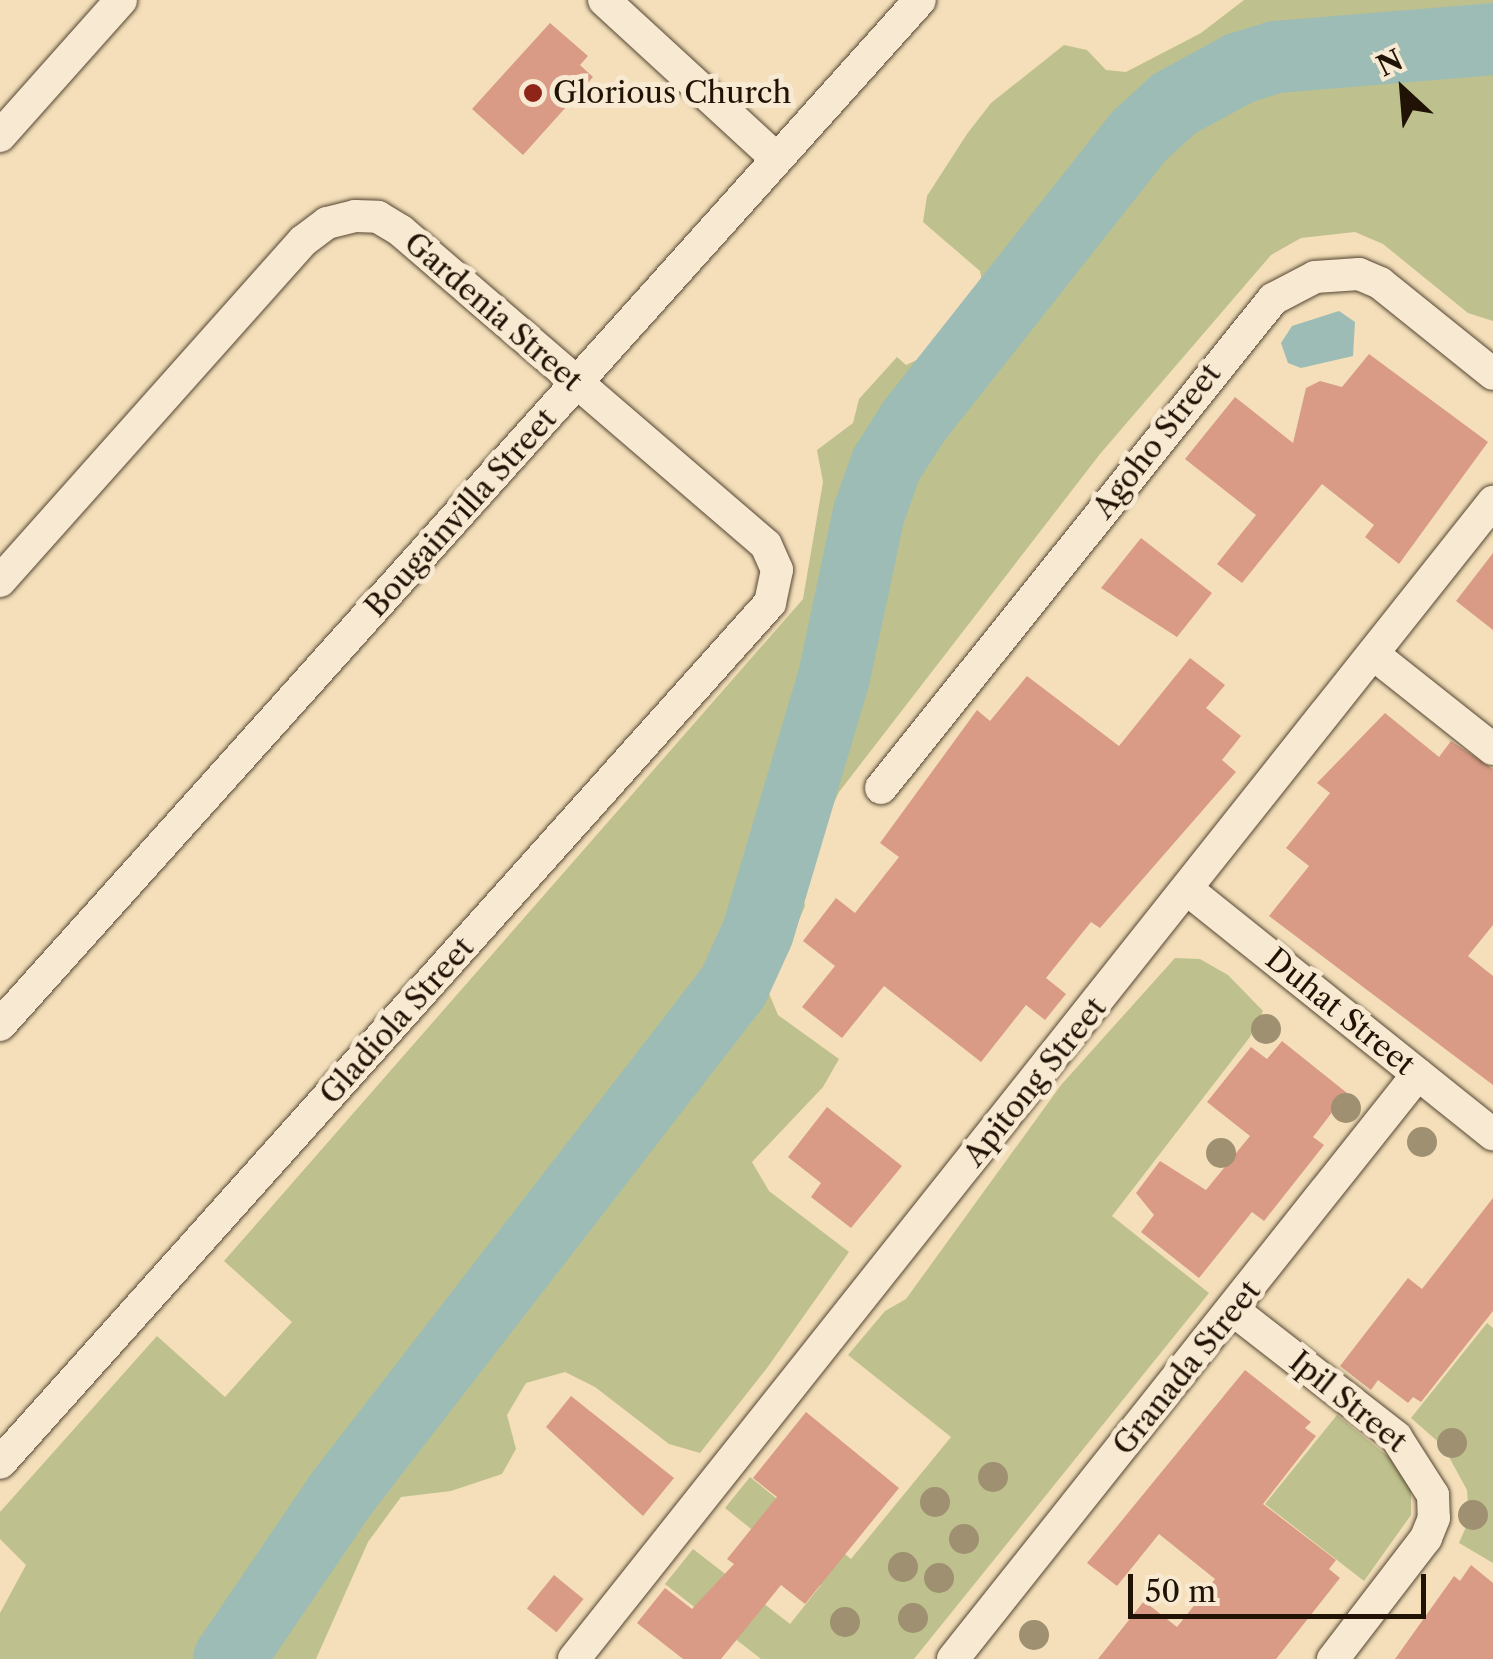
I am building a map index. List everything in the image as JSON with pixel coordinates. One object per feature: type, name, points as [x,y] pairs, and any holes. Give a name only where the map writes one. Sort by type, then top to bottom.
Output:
[{"type":"street","points":[[0,136],[121,0]]},
{"type":"street","points":[[604,0],[776,158]]},
{"type":"street","name":"Bougainvilla Street","points":[[0,1025],[920,0]]},
{"type":"street","name":"Gardenia Street","points":[[0,581],[303,242],[327,224],[378,218],[400,231],[766,545],[777,570]]},
{"type":"street","name":"Agoho Street","points":[[881,788],[1272,299],[1315,277],[1359,274],[1380,284],[1493,374]]},
{"type":"street","name":"Apitong Street","points":[[574,1659],[1493,502]]},
{"type":"street","name":"Gladiola Street","points":[[0,1463],[770,604],[777,570]]},
{"type":"street","points":[[1374,654],[1493,748]]},
{"type":"street","name":"Duhat Street","points":[[1188,890],[1493,1134]]},
{"type":"street","name":"Granada Street","points":[[953,1659],[1418,1074]]},
{"type":"street","name":"Ipil Street","points":[[1234,1310],[1396,1437],[1433,1495],[1434,1518],[1426,1538],[1333,1659]]},
{"type":"green space","points":[[1244,0],[1493,0],[1493,321],[1468,313],[1383,244],[1355,232],[1301,238],[1271,255],[1100,454],[839,792],[810,853],[800,882],[805,906],[768,991],[778,1015],[839,1059],[823,1087],[752,1162],[769,1191],[849,1252],[767,1368],[700,1453],[669,1444],[595,1387],[565,1372],[526,1383],[507,1415],[516,1449],[502,1474],[451,1491],[401,1497],[368,1542],[316,1659],[0,1659],[0,1613],[26,1565],[0,1539],[0,1512],[157,1336],[225,1397],[292,1322],[224,1261],[803,599],[823,482],[817,450],[853,423],[859,399],[897,357],[906,365],[919,359],[973,314],[983,286],[980,271],[923,222],[927,196],[967,134],[991,103],[1064,45],[1087,50],[1106,70],[1126,72],[1201,33]]},
{"type":"green space","points":[[1175,958],[1200,959],[1228,975],[1263,1011],[1250,1037],[1112,1216],[1209,1293],[914,1659],[761,1659],[665,1584],[693,1549],[790,1624],[821,1585],[725,1508],[750,1477],[851,1559],[951,1437],[848,1355],[885,1311],[906,1299],[1061,1085]]},
{"type":"green space","points":[[1487,1323],[1493,1328],[1493,1563],[1459,1543],[1469,1520],[1467,1490],[1443,1446],[1411,1418]]},
{"type":"green space","points":[[1337,1415],[1401,1467],[1411,1487],[1411,1515],[1364,1581],[1265,1504]]},
{"type":"water","points":[[1339,311],[1355,322],[1353,356],[1301,368],[1288,363],[1281,343],[1292,326]]},
{"type":"building","name":"Glorious Church","points":[[550,23],[588,56],[580,65],[593,77],[523,155],[472,109]]},
{"type":"building","points":[[1369,354],[1488,442],[1399,564],[1365,537],[1374,525],[1322,484],[1242,583],[1217,564],[1256,515],[1185,459],[1235,397],[1293,443],[1306,388],[1320,381],[1342,387]]},
{"type":"building","points":[[1141,538],[1212,593],[1177,637],[1101,588]]},
{"type":"building","points":[[1493,553],[1493,630],[1456,601]]},
{"type":"building","points":[[1190,658],[1225,685],[1206,708],[1241,736],[1222,760],[1236,772],[1100,928],[1091,922],[1046,978],[1066,994],[1045,1020],[1026,1005],[981,1062],[884,986],[842,1038],[802,1007],[835,966],[803,941],[836,898],[855,913],[899,857],[880,843],[977,710],[990,721],[1027,676],[1119,746]]},
{"type":"building","points":[[1385,713],[1439,757],[1451,741],[1493,769],[1493,925],[1468,956],[1493,976],[1493,1085],[1269,916],[1309,866],[1286,848],[1330,793],[1317,783]]},
{"type":"building","points":[[1282,1041],[1347,1093],[1313,1137],[1324,1145],[1264,1221],[1252,1212],[1199,1278],[1141,1232],[1154,1215],[1136,1193],[1160,1161],[1206,1190],[1250,1136],[1207,1102],[1251,1047],[1267,1059]]},
{"type":"building","points":[[827,1107],[902,1166],[851,1228],[811,1197],[821,1183],[788,1157]]},
{"type":"building","points":[[1493,1198],[1493,1311],[1421,1402],[1413,1397],[1408,1403],[1378,1380],[1371,1390],[1340,1366],[1408,1278],[1422,1289]]},
{"type":"building","points":[[1245,1370],[1311,1422],[1305,1428],[1316,1436],[1263,1504],[1336,1560],[1329,1569],[1340,1578],[1276,1659],[1098,1659],[1144,1601],[1177,1627],[1215,1579],[1159,1534],[1117,1586],[1087,1563]]},
{"type":"building","points":[[571,1396],[674,1478],[643,1516],[546,1427]]},
{"type":"building","points":[[806,1412],[899,1488],[805,1604],[781,1585],[721,1659],[683,1659],[637,1623],[665,1588],[692,1609],[734,1564],[727,1559],[777,1497],[753,1478]]},
{"type":"building","points":[[1471,1565],[1493,1583],[1493,1659],[1395,1659],[1454,1576],[1460,1581]]},
{"type":"building","points":[[554,1575],[584,1599],[556,1632],[527,1608]]},
{"type":"waterway","points":[[229,1659],[341,1494],[733,987],[758,932],[834,677],[869,513],[886,465],[914,421],[1139,136],[1174,104],[1240,68],[1276,57],[1493,39]]},
{"type":"place","name":"Glorious Church","points":[[533,93]]}]
